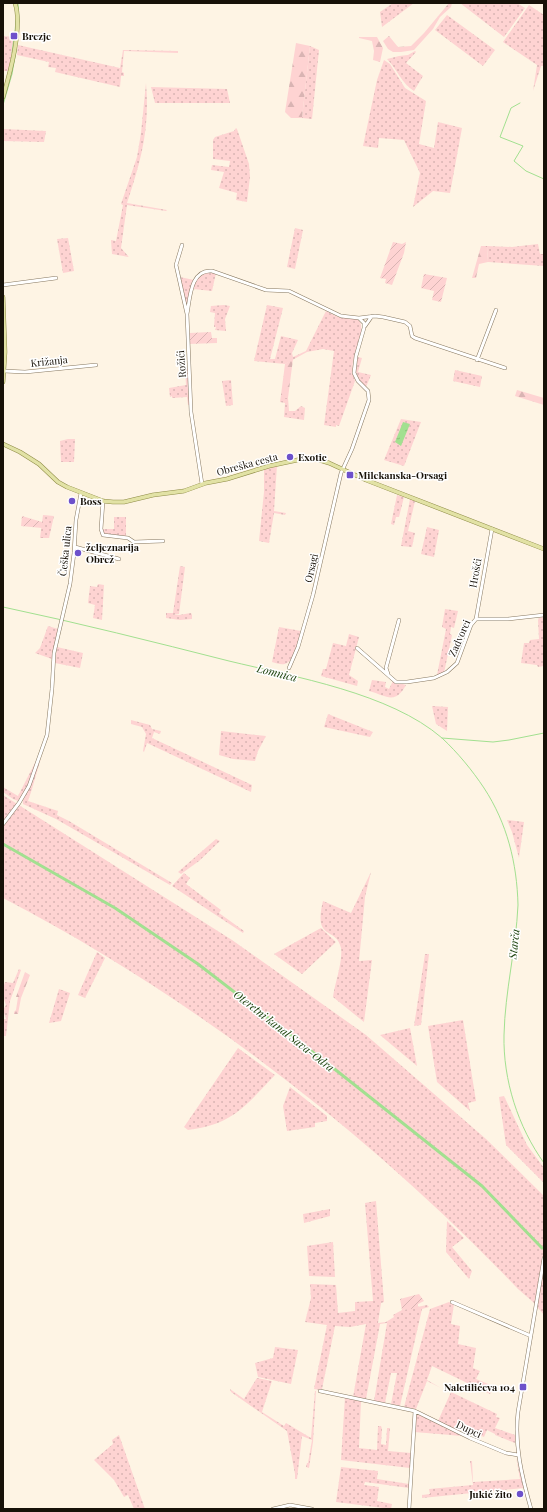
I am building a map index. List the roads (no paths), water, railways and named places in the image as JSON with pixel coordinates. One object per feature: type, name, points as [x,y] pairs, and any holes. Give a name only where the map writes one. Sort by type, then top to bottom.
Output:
[{"type":"main road","points":[[3,97],[14,54],[17,21],[15,3]]},
{"type":"main road","points":[[3,297],[3,382]]},
{"type":"main road","name":"Obreška cesta","points":[[3,444],[43,467],[62,485],[81,494],[103,501],[112,502],[124,502],[153,495],[184,491],[202,484],[227,479],[269,466],[302,459],[317,459],[366,480],[544,549]]},
{"type":"street","name":"Rožići","points":[[182,245],[176,265],[187,314],[191,412],[202,484]]},
{"type":"street","points":[[187,314],[193,284],[199,274],[207,271],[215,272],[266,290],[289,291],[338,315],[359,318],[372,316],[395,319],[408,323],[412,336],[415,338],[433,343],[477,360],[505,368]]},
{"type":"street","points":[[3,285],[56,278]]},
{"type":"street","points":[[477,360],[496,310]]},
{"type":"street","points":[[364,328],[372,316]]},
{"type":"street","points":[[359,318],[364,323],[364,328]]},
{"type":"street","name":"Orsagi","points":[[289,668],[298,647],[313,595],[342,469],[352,449],[370,398],[368,391],[358,382],[354,368],[364,328]]},
{"type":"street","name":"Križanja","points":[[4,371],[25,372],[96,365]]},
{"type":"street","name":"Češka ulica","points":[[3,824],[26,792],[47,735],[54,653],[62,612],[70,584],[75,547],[76,520],[81,494]]},
{"type":"street","points":[[103,501],[101,529],[103,535],[128,538],[134,542],[163,541]]},
{"type":"street","name":"Hrošći","points":[[476,620],[492,529]]},
{"type":"street","points":[[75,547],[119,560]]},
{"type":"street","name":"Zadvorci","points":[[357,648],[396,682],[434,678],[447,672],[457,663],[471,625],[476,620],[508,619],[544,615]]},
{"type":"street","points":[[388,675],[386,668],[399,620]]},
{"type":"street","points":[[531,1509],[518,1455],[516,1437],[517,1418],[544,1258]]},
{"type":"street","points":[[452,1302],[531,1336]]},
{"type":"street","name":"Dupci","points":[[320,1391],[415,1410],[470,1438],[506,1453],[518,1455]]},
{"type":"street","points":[[409,1509],[415,1410]]},
{"type":"street","points":[[273,1509],[290,1505],[312,1509]]},
{"type":"water","points":[[403,422],[410,424],[401,446],[395,442]]},
{"type":"waterway","points":[[18,3],[19,22]]},
{"type":"waterway","points":[[15,32],[16,20]]},
{"type":"waterway","points":[[12,53],[14,38]]},
{"type":"waterway","points":[[3,105],[12,74],[16,51]]},
{"type":"waterway","points":[[520,103],[511,108],[500,137],[523,146],[514,161],[526,171],[544,179]]},
{"type":"waterway","name":"Lomnica","points":[[3,607],[116,633],[341,689],[396,709],[421,722],[448,744],[475,775],[492,801],[505,829],[513,859],[516,874],[518,905],[508,986],[504,1052],[509,1086],[520,1119],[544,1163]]},
{"type":"waterway","name":"Lomnica","points":[[442,738],[493,742],[544,733]]},
{"type":"waterway","name":"Oteretni kanal Sava-Odra","points":[[3,844],[115,908],[198,964],[332,1067],[482,1186],[542,1248]]},
{"type":"place","name":"Brezje","points":[[14,36]]},
{"type":"place","name":"Exotic","points":[[290,457]]},
{"type":"place","name":"Milekanska-Orsagi","points":[[350,475]]},
{"type":"place","name":"Boss","points":[[72,501]]},
{"type":"place","name":"željeznarija Obrež","points":[[78,553]]},
{"type":"place","name":"Naletilićeva 104","points":[[523,1387]]},
{"type":"place","name":"Jukić žito","points":[[520,1494]]},
{"type":"water label","name":"Starča","points":[[514,944]]}]
